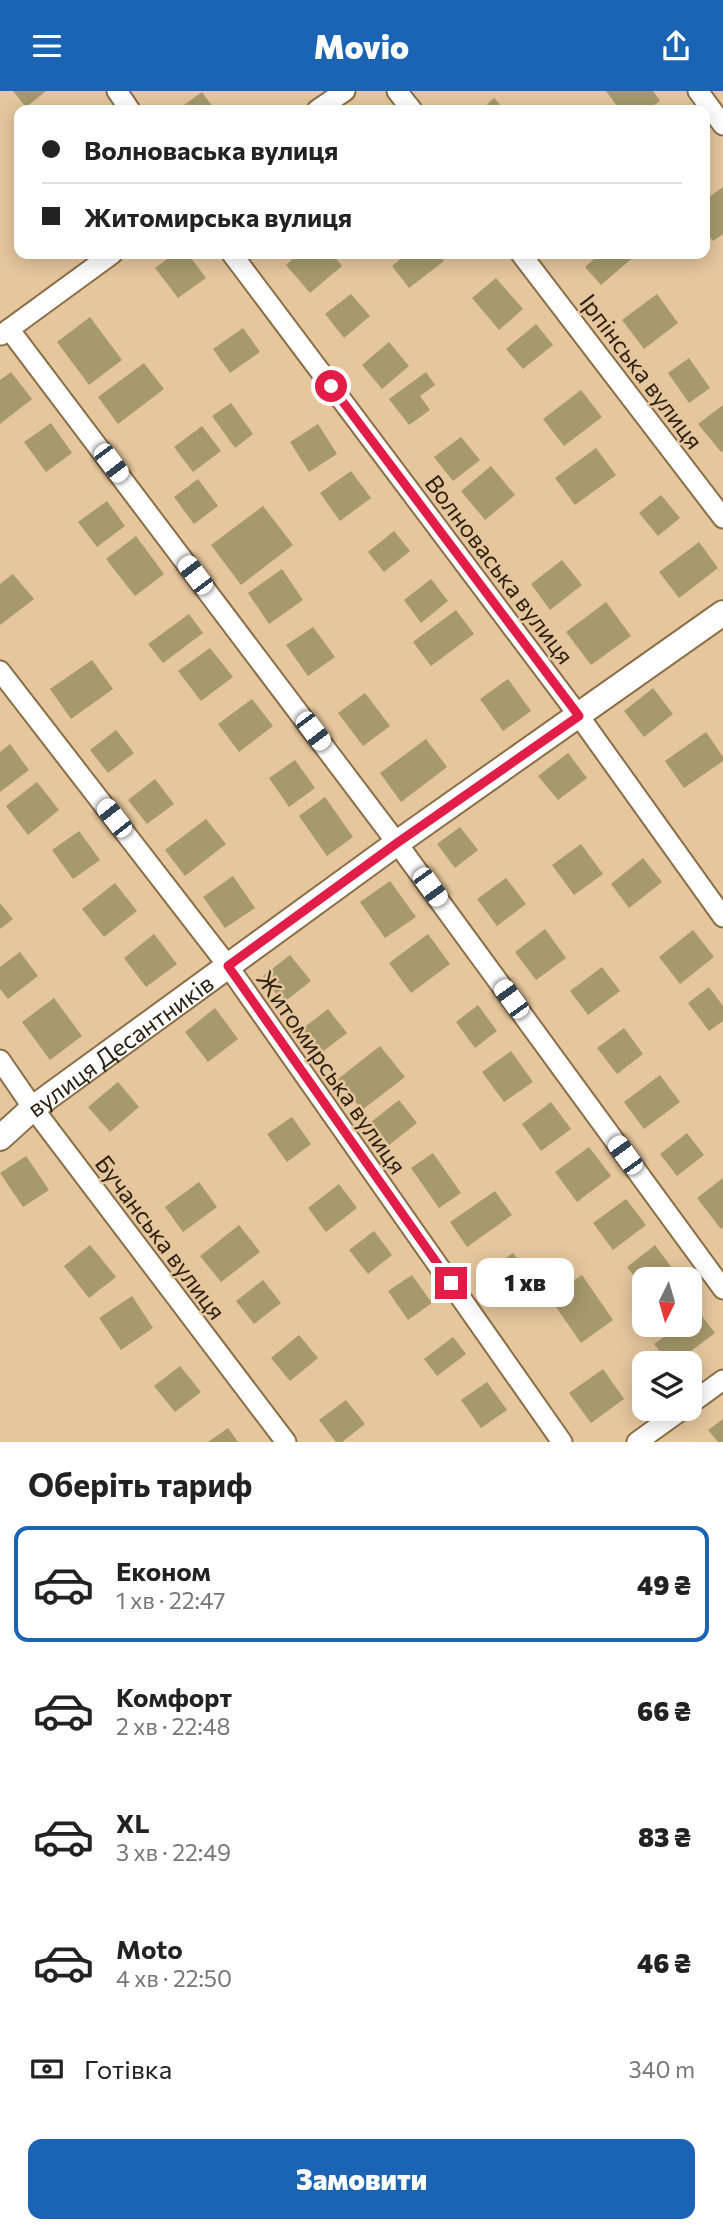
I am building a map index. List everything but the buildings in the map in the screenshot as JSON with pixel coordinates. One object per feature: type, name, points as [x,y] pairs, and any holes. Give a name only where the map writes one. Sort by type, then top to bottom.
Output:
[{"type":"street","points":[[324,105],[345,91]]},
{"type":"street","points":[[397,91],[408,105]]},
{"type":"street","points":[[710,107],[723,125]]},
{"type":"street","points":[[105,259],[5,332],[397,843],[723,1289]]},
{"type":"street","name":"Волноваська вулиця","points":[[236,259],[579,716],[723,917]]},
{"type":"street","name":"Ірпінська вулиця","points":[[525,259],[723,518]]},
{"type":"street","name":"вулиця Десантників","points":[[0,1138],[33,1108],[397,843],[723,613]]},
{"type":"street","name":"Житомирська вулиця","points":[[0,671],[228,966],[562,1442]]},
{"type":"street","name":"Бучанська вулиця","points":[[0,1060],[33,1108],[286,1442]]},
{"type":"street","points":[[702,1395],[723,1380]]},
{"type":"street","points":[[637,1442],[666,1421]]},
{"type":"route","points":[[331,386],[579,716],[397,843],[228,966],[451,1283]]}]
